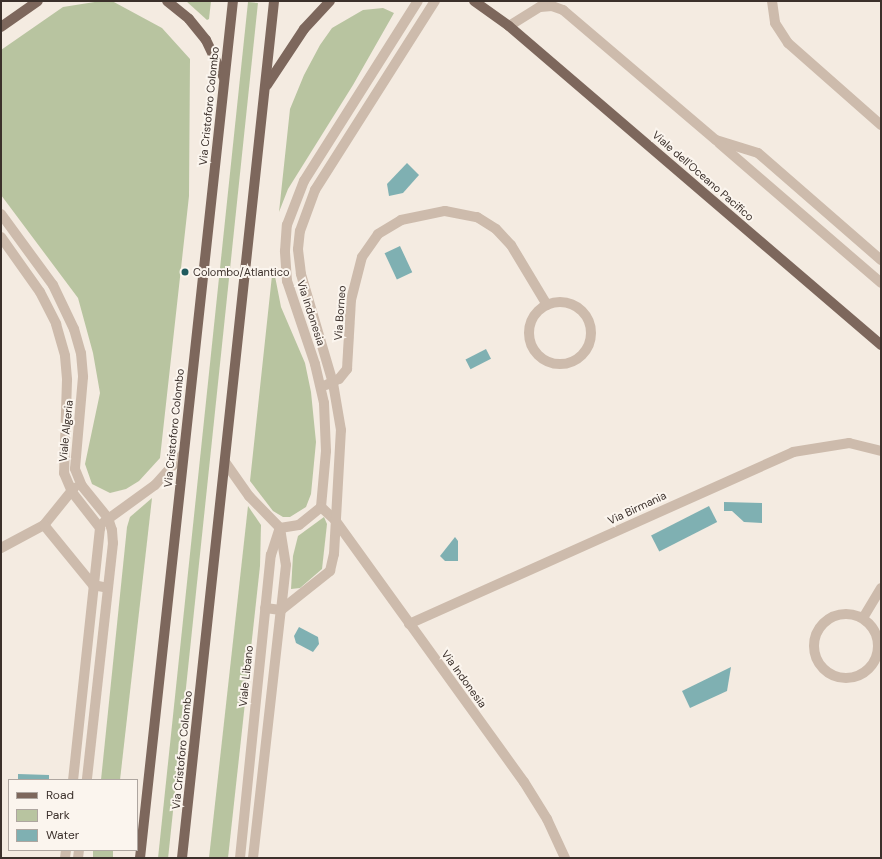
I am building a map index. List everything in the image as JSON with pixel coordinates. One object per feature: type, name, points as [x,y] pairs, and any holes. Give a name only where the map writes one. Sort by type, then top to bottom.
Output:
[{"type":"main road","points":[[1,27],[38,1]]},
{"type":"main road","points":[[167,1],[189,19],[206,40],[224,79]]},
{"type":"main road","name":"Via Cristoforo Colombo","points":[[140,858],[233,1]]},
{"type":"main road","name":"Via Cristoforo Colombo","points":[[182,858],[274,1]]},
{"type":"main road","points":[[265,87],[307,25],[330,1]]},
{"type":"main road","points":[[474,1],[509,26]]},
{"type":"main road","points":[[488,1],[509,26]]},
{"type":"main road","name":"Viale dell'Oceano Pacifico","points":[[509,26],[881,345]]},
{"type":"street","name":"Via Indonesia","points":[[418,1],[368,82],[304,180],[295,200],[286,231],[284,260],[287,281],[324,403],[326,451],[321,507],[335,520],[535,799],[566,858]]},
{"type":"street","name":"Via Indonesia","points":[[335,520],[341,430],[333,383],[304,288],[299,258],[299,240],[312,197],[435,1]]},
{"type":"street","points":[[772,1],[775,23],[788,43],[881,125]]},
{"type":"street","points":[[509,26],[540,7],[552,6],[563,10],[881,283]]},
{"type":"street","points":[[368,82],[380,89]]},
{"type":"street","points":[[716,140],[758,153],[881,260]]},
{"type":"street","name":"Via Borneo","points":[[320,387],[333,383],[343,376],[348,369],[351,300],[362,257],[378,234],[401,220],[445,211],[477,216],[496,229],[511,245],[547,305]]},
{"type":"street","name":"Viale Algeria","points":[[1,214],[58,294],[71,320],[79,344],[82,386],[75,469],[79,482],[108,518],[113,543],[87,779]]},
{"type":"street","name":"Viale Algeria","points":[[1,237],[40,292],[61,339],[67,380],[63,469],[72,492],[100,528]]},
{"type":"street","points":[[13,253],[24,245]]},
{"type":"street","points":[[567,303],[577,307],[587,318],[591,333],[590,343],[577,359],[562,364],[547,362],[532,348],[529,328],[539,310],[547,305],[567,303]]},
{"type":"street","name":"Via Birmania","points":[[409,624],[793,452],[849,443],[881,451]]},
{"type":"street","points":[[73,779],[100,528],[108,518],[152,488],[184,454]]},
{"type":"street","points":[[225,462],[250,496],[280,528],[286,565],[253,858]]},
{"type":"street","points":[[1,548],[44,525],[79,482]]},
{"type":"street","points":[[280,528],[299,525],[321,507]]},
{"type":"street","points":[[265,608],[281,610],[330,571],[334,554],[335,520]]},
{"type":"street","points":[[44,525],[93,585],[108,588]]},
{"type":"street","name":"Viale Libano","points":[[240,858],[271,555],[280,528]]},
{"type":"street","points":[[863,618],[881,588]]},
{"type":"street","points":[[841,614],[852,614],[863,618],[871,625],[877,639],[877,655],[873,664],[856,677],[841,678],[826,672],[819,665],[813,644],[822,624],[841,614]]},
{"type":"street","points":[[251,747],[266,749]]},
{"type":"street","points":[[248,775],[263,777]]},
{"type":"green space","points":[[101,1],[112,1],[162,28],[190,59],[189,196],[160,458],[139,481],[126,489],[110,493],[92,484],[85,464],[100,393],[93,353],[78,298],[1,195],[1,50],[63,7]]},
{"type":"green space","points":[[186,1],[211,1],[209,19],[207,20]]},
{"type":"green space","points":[[248,2],[258,3],[168,858],[158,858]]},
{"type":"green space","points":[[383,8],[394,13],[353,85],[288,189],[279,212],[290,109],[304,75],[320,45],[332,28],[363,10]]},
{"type":"green space","points":[[273,266],[281,307],[305,363],[311,392],[316,442],[311,494],[306,507],[290,517],[283,517],[273,511],[250,481]]},
{"type":"green space","points":[[152,498],[120,779],[101,779],[127,527],[130,517]]},
{"type":"green space","points":[[248,506],[261,525],[260,566],[228,858],[209,858]]},
{"type":"green space","points":[[324,517],[327,524],[322,569],[300,588],[291,589],[293,556],[298,536]]},
{"type":"green space","points":[[93,851],[113,851],[113,858],[93,858]]},
{"type":"water","points":[[407,163],[419,175],[403,193],[389,196],[387,184]]},
{"type":"water","points":[[400,246],[412,272],[397,279],[385,253]]},
{"type":"water","points":[[486,349],[491,359],[471,369],[466,359]]},
{"type":"water","points":[[724,502],[762,503],[762,523],[744,522],[732,511],[724,511]]},
{"type":"water","points":[[709,506],[717,522],[659,552],[651,536]]},
{"type":"water","points":[[455,537],[458,541],[458,561],[445,561],[440,556]]},
{"type":"water","points":[[299,627],[318,637],[319,644],[313,652],[296,643],[294,636]]},
{"type":"water","points":[[731,667],[727,691],[690,708],[682,691]]},
{"type":"water","points":[[18,774],[49,775],[49,779],[18,779]]},
{"type":"place","name":"Colombo/Atlantico","points":[[185,272]]}]
